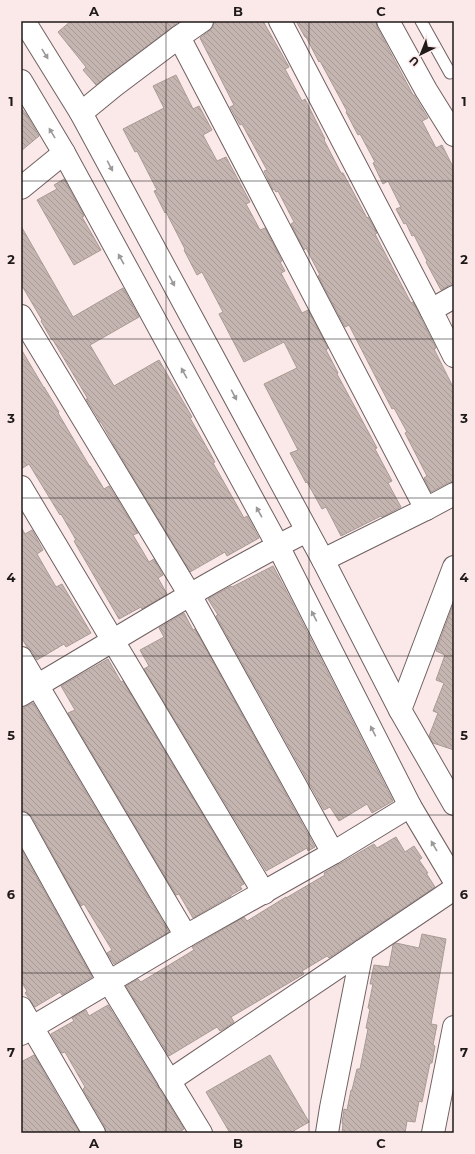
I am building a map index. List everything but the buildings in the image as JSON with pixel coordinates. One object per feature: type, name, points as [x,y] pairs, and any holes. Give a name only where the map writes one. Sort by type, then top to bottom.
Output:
[{"type":"street","points":[[81,113],[114,86],[202,21]]},
{"type":"street","points":[[280,21],[454,356]]},
{"type":"street","points":[[388,21],[426,90],[454,135]]},
{"type":"street","points":[[24,22],[81,113],[323,560],[400,710],[454,804]]},
{"type":"street","points":[[179,37],[426,509]]},
{"type":"street","points":[[21,81],[64,153],[278,546],[410,806],[454,880]]},
{"type":"street","points":[[21,188],[64,153]]},
{"type":"street","points":[[431,310],[454,297]]},
{"type":"street","points":[[21,316],[190,595],[333,853]]},
{"type":"street","points":[[21,487],[264,893]]},
{"type":"street","points":[[323,560],[454,494]]},
{"type":"street","points":[[29,690],[196,591],[307,531]]},
{"type":"street","points":[[400,710],[454,567]]},
{"type":"street","points":[[21,658],[29,690],[186,936]]},
{"type":"street","points":[[27,1031],[186,936],[333,853],[410,806]]},
{"type":"street","points":[[21,823],[109,982],[201,1133]]},
{"type":"street","points":[[169,1081],[454,889]]},
{"type":"street","points":[[327,1133],[362,951]]},
{"type":"street","points":[[21,1008],[27,1031],[94,1133]]},
{"type":"street","points":[[433,1133],[454,1027]]},
{"type":"lane","points":[[421,21],[450,73],[454,71]]}]
